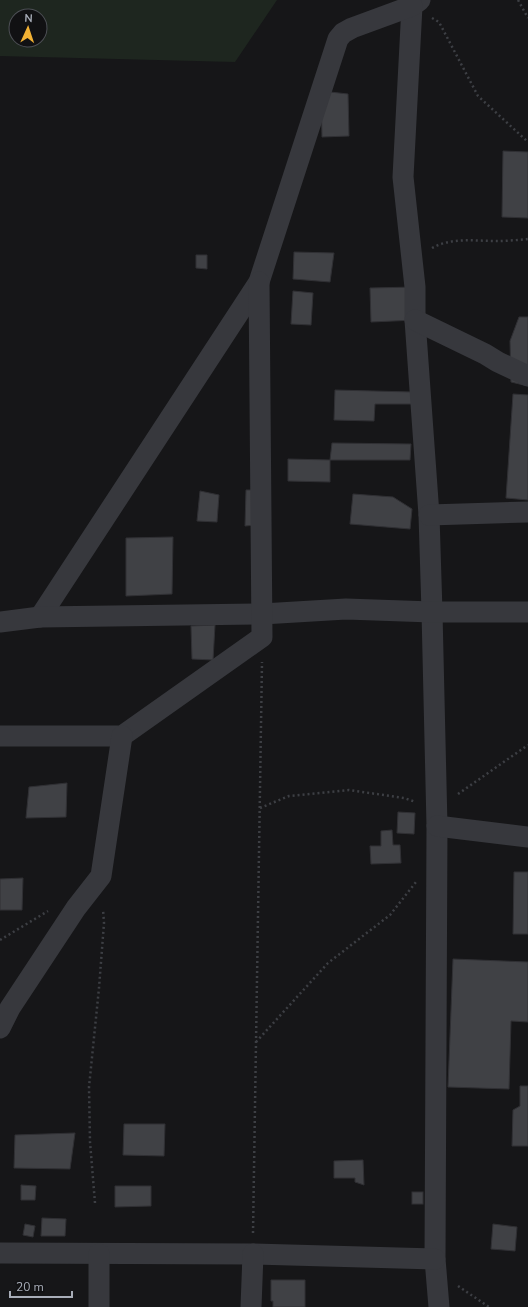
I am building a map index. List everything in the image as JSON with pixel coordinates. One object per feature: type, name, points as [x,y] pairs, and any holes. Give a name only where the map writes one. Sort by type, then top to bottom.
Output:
[{"type":"street","points":[[40,617],[259,282],[338,39],[352,28],[416,3],[403,177],[415,287],[415,320],[429,515],[437,817],[435,1259],[439,1307]]},
{"type":"street","points":[[0,736],[122,736],[262,637],[259,282]]},
{"type":"street","points":[[415,320],[528,376]]},
{"type":"street","points":[[429,515],[528,512]]},
{"type":"street","points":[[0,622],[40,617],[262,614],[346,609],[432,612],[528,612]]},
{"type":"street","points":[[0,1028],[10,1008],[76,908],[101,876],[122,736]]},
{"type":"street","points":[[437,817],[528,837]]},
{"type":"street","points":[[0,1253],[253,1254],[435,1259]]},
{"type":"street","points":[[99,1254],[99,1307]]},
{"type":"street","points":[[251,1307],[253,1254]]},
{"type":"path","points":[[518,0],[528,18]]},
{"type":"path","points":[[416,3],[439,22],[478,96],[528,142]]},
{"type":"path","points":[[412,258],[438,244],[463,239],[498,241],[528,239]]},
{"type":"path","points":[[253,1254],[262,637]]},
{"type":"path","points":[[260,808],[289,796],[349,790],[404,798],[437,817],[528,745]]},
{"type":"path","points":[[95,1203],[90,1142],[89,1087],[104,922],[101,876]]},
{"type":"path","points":[[256,1042],[328,964],[390,915],[418,880]]},
{"type":"path","points":[[0,940],[53,908]]},
{"type":"path","points":[[462,1288],[489,1307]]},
{"type":"shaded area","points":[[0,0],[277,0],[235,62],[0,56]]},
{"type":"building","points":[[321,91],[348,94],[349,136],[322,137]]},
{"type":"building","points":[[503,151],[528,152],[528,218],[502,217]]},
{"type":"building","points":[[294,252],[334,253],[330,282],[293,279]]},
{"type":"building","points":[[196,255],[207,255],[207,269],[196,268]]},
{"type":"building","points":[[415,287],[415,320],[371,322],[370,288]]},
{"type":"building","points":[[293,291],[313,293],[311,325],[291,324]]},
{"type":"building","points":[[519,317],[528,317],[528,386],[511,382],[510,341]]},
{"type":"building","points":[[335,390],[412,392],[412,404],[375,404],[374,421],[334,420]]},
{"type":"building","points":[[513,394],[528,395],[528,500],[506,498]]},
{"type":"building","points":[[332,443],[411,444],[410,460],[330,460]]},
{"type":"building","points":[[288,459],[330,460],[330,482],[288,481]]},
{"type":"building","points":[[246,490],[267,490],[267,524],[245,526]]},
{"type":"building","points":[[200,491],[219,495],[217,522],[197,521]]},
{"type":"building","points":[[353,494],[393,497],[412,509],[410,529],[350,524]]},
{"type":"building","points":[[173,537],[172,594],[126,596],[126,538]]},
{"type":"building","points":[[215,625],[213,660],[192,659],[191,626]]},
{"type":"building","points":[[67,783],[66,817],[26,818],[29,787]]},
{"type":"building","points":[[398,812],[415,813],[414,834],[397,833]]},
{"type":"building","points":[[392,830],[393,845],[400,845],[401,863],[371,864],[370,846],[381,846],[381,831]]},
{"type":"building","points":[[514,872],[528,872],[528,934],[513,934]]},
{"type":"building","points":[[23,878],[22,910],[0,910],[0,879]]},
{"type":"building","points":[[453,959],[528,962],[528,1022],[511,1021],[509,1089],[448,1087]]},
{"type":"building","points":[[520,1086],[528,1086],[528,1146],[512,1146],[513,1110],[520,1106]]},
{"type":"building","points":[[124,1124],[165,1124],[164,1156],[123,1155]]},
{"type":"building","points":[[75,1133],[70,1169],[14,1168],[15,1135]]},
{"type":"building","points":[[363,1160],[364,1185],[355,1182],[355,1178],[334,1178],[334,1161]]},
{"type":"building","points":[[21,1185],[36,1186],[35,1200],[21,1200]]},
{"type":"building","points":[[115,1186],[151,1186],[151,1206],[115,1207]]},
{"type":"building","points":[[412,1192],[423,1192],[423,1204],[412,1204]]},
{"type":"building","points":[[42,1218],[66,1219],[65,1236],[41,1236]]},
{"type":"building","points":[[25,1224],[35,1226],[33,1237],[23,1235]]},
{"type":"building","points":[[493,1224],[517,1227],[515,1251],[491,1249]]},
{"type":"building","points":[[271,1280],[305,1280],[305,1307],[273,1307],[273,1301],[271,1301]]}]
